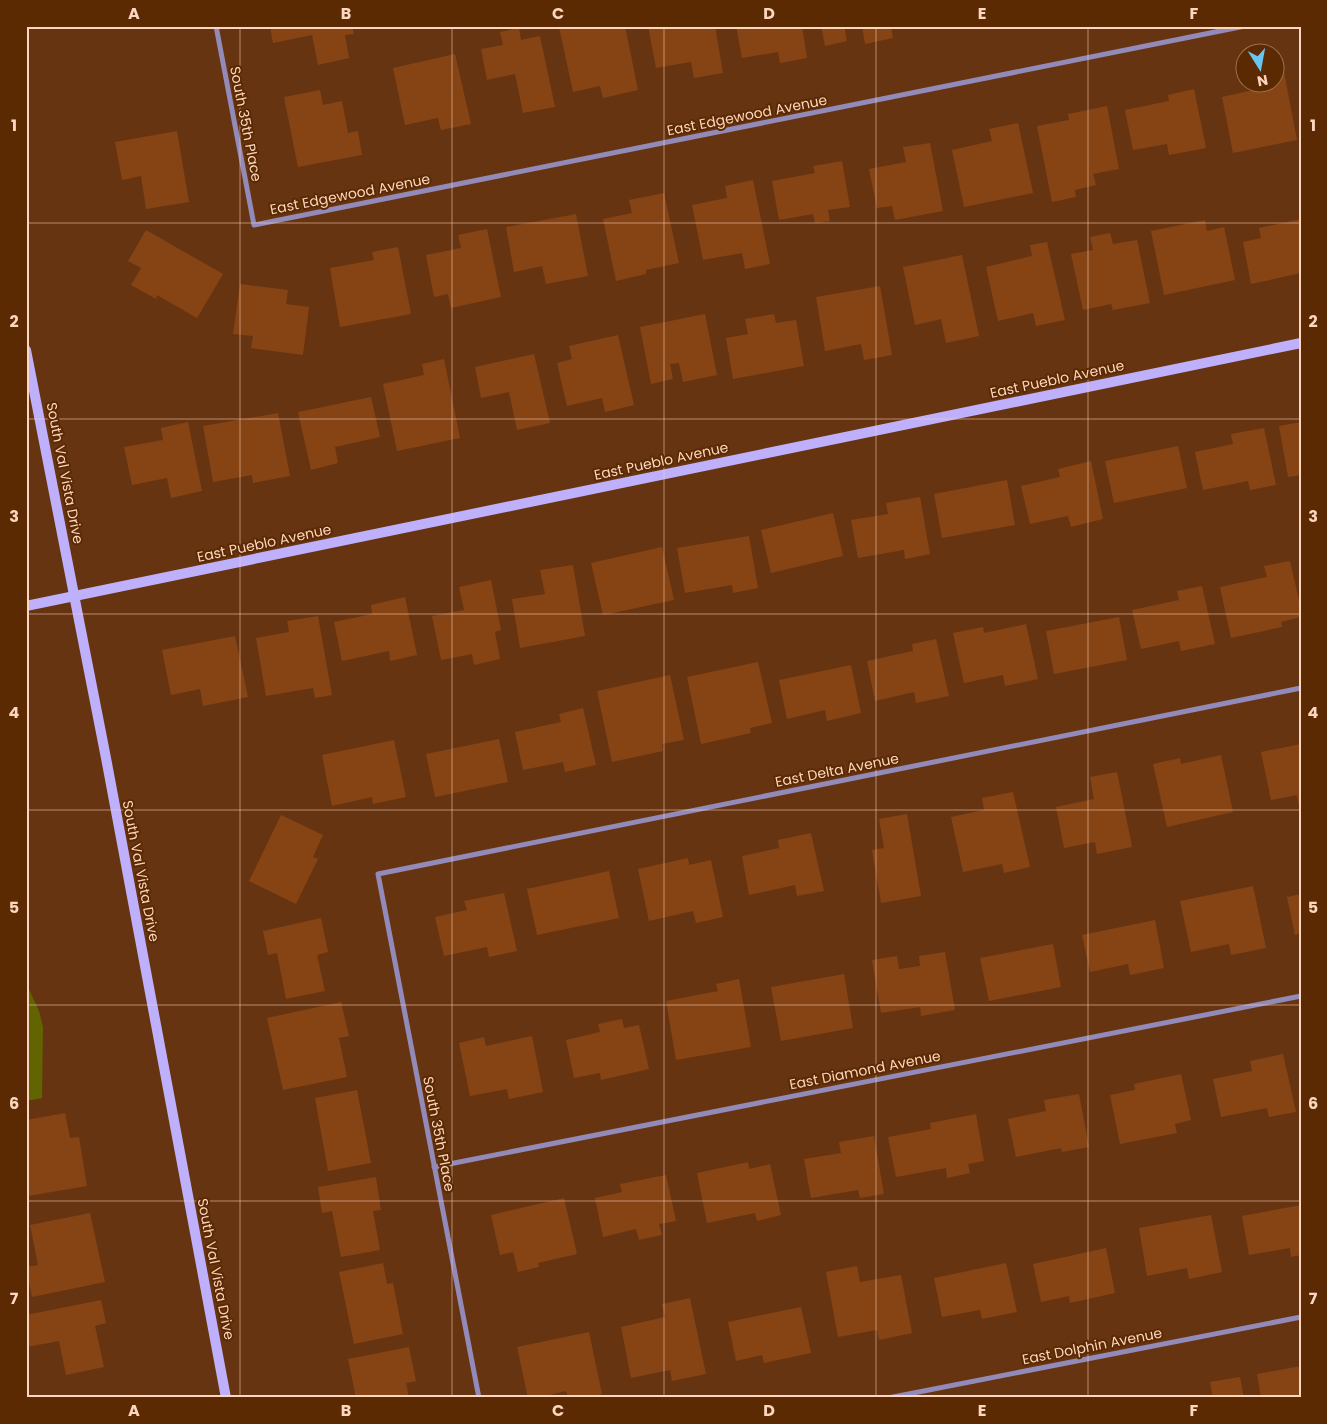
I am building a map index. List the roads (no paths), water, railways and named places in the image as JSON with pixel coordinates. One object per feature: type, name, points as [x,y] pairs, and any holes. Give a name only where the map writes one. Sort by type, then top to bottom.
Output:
[{"type":"street","name":"South 35th Place","points":[[216,26],[254,225]]},
{"type":"street","name":"East Edgewood Avenue","points":[[254,225],[1245,26]]},
{"type":"street","name":"East Pueblo Avenue","points":[[26,606],[1301,343]]},
{"type":"street","name":"South Val Vista Drive","points":[[26,350],[226,1398]]},
{"type":"street","name":"East Delta Avenue","points":[[378,874],[1301,688]]},
{"type":"street","name":"South 35th Place","points":[[378,874],[479,1398]]},
{"type":"street","name":"East Diamond Avenue","points":[[434,1167],[1301,996]]},
{"type":"street","name":"East Dolphin Avenue","points":[[888,1398],[1301,1317]]}]
